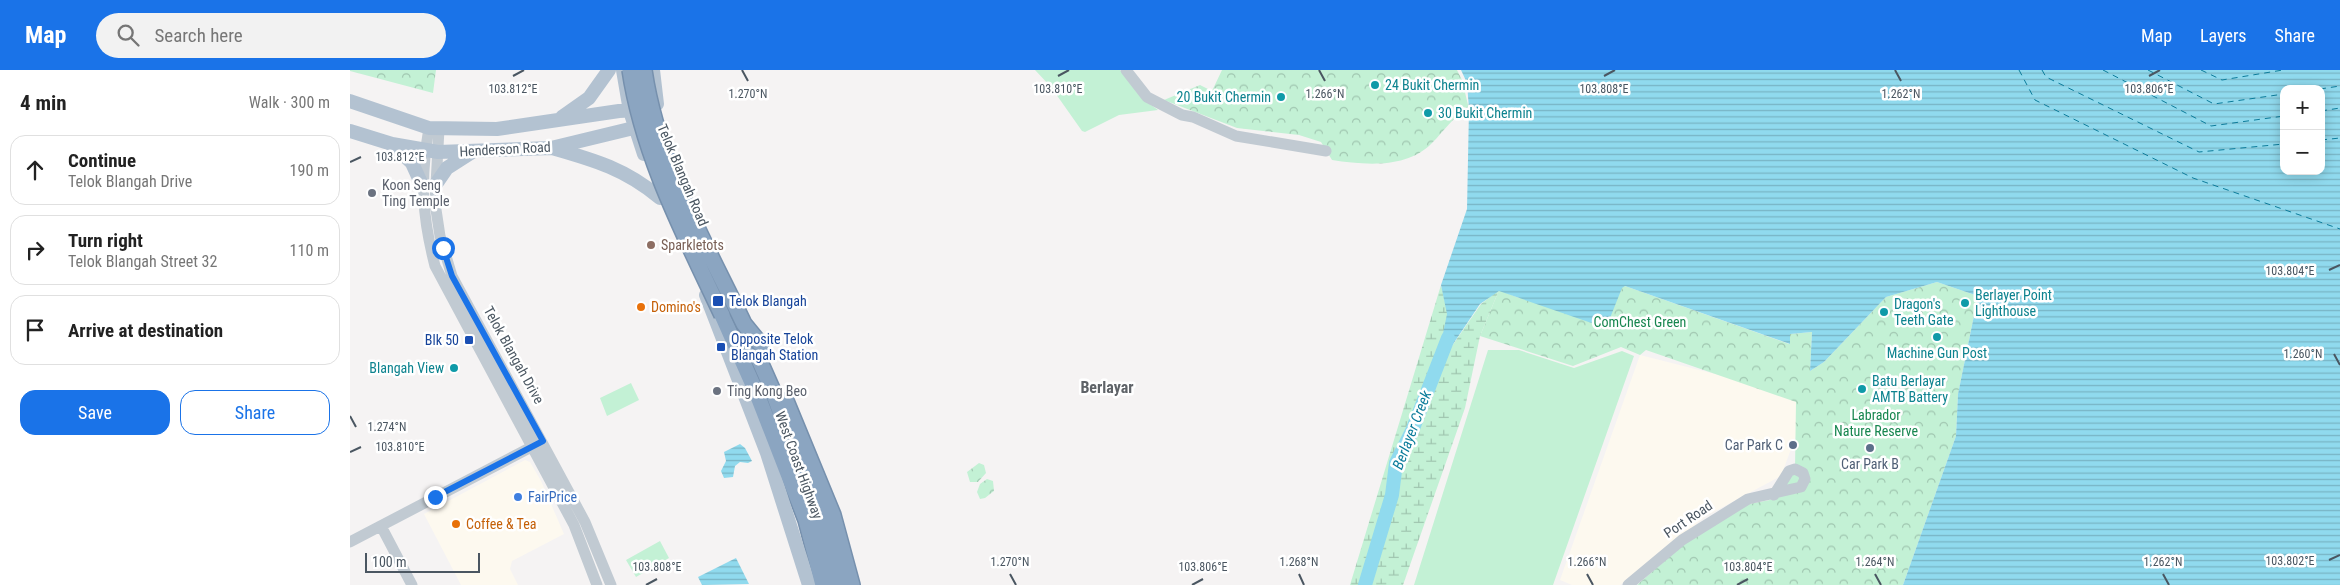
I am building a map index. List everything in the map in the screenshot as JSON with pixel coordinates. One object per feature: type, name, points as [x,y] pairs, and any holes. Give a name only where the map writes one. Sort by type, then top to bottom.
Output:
[{"type":"highway","name":"West Coast Highway","points":[[630,70],[643,130],[660,179],[758,394],[806,520],[823,585]]},
{"type":"highway","name":"West Coast Highway","points":[[644,70],[650,109],[663,152],[744,324],[772,390],[818,516],[837,585]]},
{"type":"highway","points":[[744,324],[762,346],[818,476],[833,515],[852,585]]},
{"type":"main road","points":[[557,120],[589,98],[609,70]]},
{"type":"main road","name":"Telok Blangah Road","points":[[622,70],[634,128],[660,198],[692,262],[767,453],[809,585]]},
{"type":"main road","name":"Telok Blangah Road","points":[[653,70],[659,116],[713,246],[763,352],[807,466],[839,571],[841,585]]},
{"type":"main road","name":"Henderson Road","points":[[350,101],[434,129],[497,129],[630,111],[659,116]]},
{"type":"main road","name":"Henderson Road","points":[[350,131],[392,144],[431,152],[551,148],[634,128],[659,116]]},
{"type":"main road","points":[[392,144],[412,163],[422,185]]},
{"type":"main road","points":[[551,148],[616,168],[640,181],[660,198]]},
{"type":"main road","points":[[436,184],[448,168],[472,151]]},
{"type":"main road","points":[[692,262],[698,248],[705,245],[713,246]]},
{"type":"street","points":[[1126,70],[1148,97],[1182,115],[1193,117],[1242,138],[1326,151]]},
{"type":"street","name":"Telok Blangah Drive","points":[[434,129],[431,152],[422,185],[428,240],[435,266],[585,522],[611,585]]},
{"type":"street","name":"Telok Blangah Drive","points":[[431,152],[436,184],[435,203],[440,236],[452,276],[538,443],[574,525],[597,585]]},
{"type":"street","points":[[350,542],[538,443]]},
{"type":"street","points":[[1774,495],[1791,470],[1802,473],[1804,482],[1801,488],[1795,489],[1788,486],[1785,479]]},
{"type":"street","name":"Port Road","points":[[1628,585],[1682,540],[1748,499],[1795,489]]},
{"type":"street","points":[[381,526],[412,585]]},
{"type":"shaded area","points":[[1640,355],[1810,398],[1781,476],[1706,516],[1620,585],[1572,585],[1560,580]]},
{"type":"shaded area","points":[[525,460],[530,462],[541,481],[564,534],[512,561],[510,569],[518,585],[461,585],[424,514]]},
{"type":"green space","points":[[350,70],[436,70],[433,93],[350,71]]},
{"type":"green space","points":[[1035,70],[1120,70],[1143,99],[1158,110],[1119,115],[1085,132],[1082,131],[1051,87]]},
{"type":"green space","points":[[1222,70],[1457,70],[1462,80],[1469,109],[1453,120],[1432,143],[1410,157],[1398,161],[1372,164],[1332,160],[1321,142],[1299,135],[1237,128],[1164,100],[1200,85],[1212,91]]},
{"type":"green space","name":"Labrador Nature Reserve","points":[[1937,282],[1978,296],[1958,394],[1956,436],[1903,585],[1637,585],[1684,544],[1749,504],[1775,499],[1795,469],[1796,402],[1646,350],[1640,355],[1621,347],[1573,366],[1480,336],[1499,290],[1519,298],[1625,286],[1789,344],[1790,334],[1812,332],[1810,371],[1824,362],[1886,297]]},
{"type":"green space","points":[[1441,285],[1448,314],[1439,352],[1445,356],[1481,304],[1499,290],[1480,336],[1465,408],[1403,585],[1350,585]]},
{"type":"green space","points":[[1488,350],[1519,350],[1574,368],[1622,351],[1634,356],[1553,585],[1414,585]]},
{"type":"green space","points":[[631,383],[639,400],[607,416],[600,398]]},
{"type":"green space","points":[[979,463],[984,465],[986,473],[978,482],[970,482],[967,472]]},
{"type":"green space","points":[[987,479],[993,481],[994,491],[985,498],[980,499],[977,492],[980,484]]},
{"type":"green space","points":[[660,541],[669,558],[636,577],[626,560]]},
{"type":"water","points":[[1461,70],[2340,70],[2340,585],[1903,585],[1956,436],[1958,394],[1978,296],[1937,282],[1886,297],[1824,362],[1810,371],[1812,332],[1790,334],[1790,344],[1625,286],[1622,288],[1606,328],[1499,291],[1480,304],[1445,356],[1439,353],[1447,314],[1441,285],[1467,209],[1469,109],[1467,83]]},
{"type":"water","points":[[740,444],[745,448],[752,461],[748,463],[740,462],[735,466],[733,477],[724,478],[721,471],[726,461],[724,452]]},
{"type":"water","points":[[736,558],[749,584],[702,585],[698,577]]},
{"type":"waterway","name":"Berlayer Creek","points":[[1365,585],[1392,495],[1396,463],[1412,431],[1448,338]]},
{"type":"ferry route","points":[[2019,70],[2035,100],[2193,178],[2340,229]]},
{"type":"ferry route","points":[[2042,70],[2046,77],[2199,152],[2280,144]]},
{"type":"ferry route","points":[[2103,70],[2211,126],[2280,117]]},
{"type":"ferry route","points":[[2148,70],[2214,104],[2280,95]]},
{"type":"ferry route","points":[[2201,70],[2222,80],[2283,70]]},
{"type":"ferry route","points":[[2325,88],[2340,86]]},
{"type":"ferry route","points":[[2325,110],[2340,108]]},
{"type":"ferry route","points":[[2325,140],[2340,138]]},
{"type":"place","name":"24 Bukit Chermin","points":[[1375,85]]},
{"type":"place","name":"20 Bukit Chermin","points":[[1281,97]]},
{"type":"place","name":"30 Bukit Chermin","points":[[1428,113]]},
{"type":"place","name":"Koon Seng Ting Temple","points":[[372,193]]},
{"type":"place","name":"Sparkletots","points":[[651,245]]},
{"type":"place","name":"Telok Blangah","points":[[718,301]]},
{"type":"place","name":"Berlayer Point Lighthouse","points":[[1965,303]]},
{"type":"place","name":"Domino's","points":[[641,307]]},
{"type":"place","name":"Dragon's Teeth Gate","points":[[1884,312]]},
{"type":"place","name":"Machine Gun Post","points":[[1937,337]]},
{"type":"place","name":"Blk 50","points":[[469,340]]},
{"type":"place","name":"Opposite Telok Blangah Station","points":[[721,347]]},
{"type":"place","name":"Blangah View","points":[[454,368]]},
{"type":"place","name":"Batu Berlayar AMTB Battery","points":[[1862,389]]},
{"type":"place","name":"Ting Kong Beo","points":[[717,391]]},
{"type":"place","name":"Car Park C","points":[[1793,445]]},
{"type":"place","name":"Car Park B","points":[[1870,448]]},
{"type":"place","name":"FairPrice","points":[[518,497]]},
{"type":"place","name":"Coffee & Tea","points":[[456,524]]},
{"type":"district","name":"Berlayar","points":[[1107,387]]},
{"type":"route","points":[[435,497],[543,441],[452,276],[443,248]]},
{"type":"park label","name":"ComChest Green","points":[[1640,322]]}]
